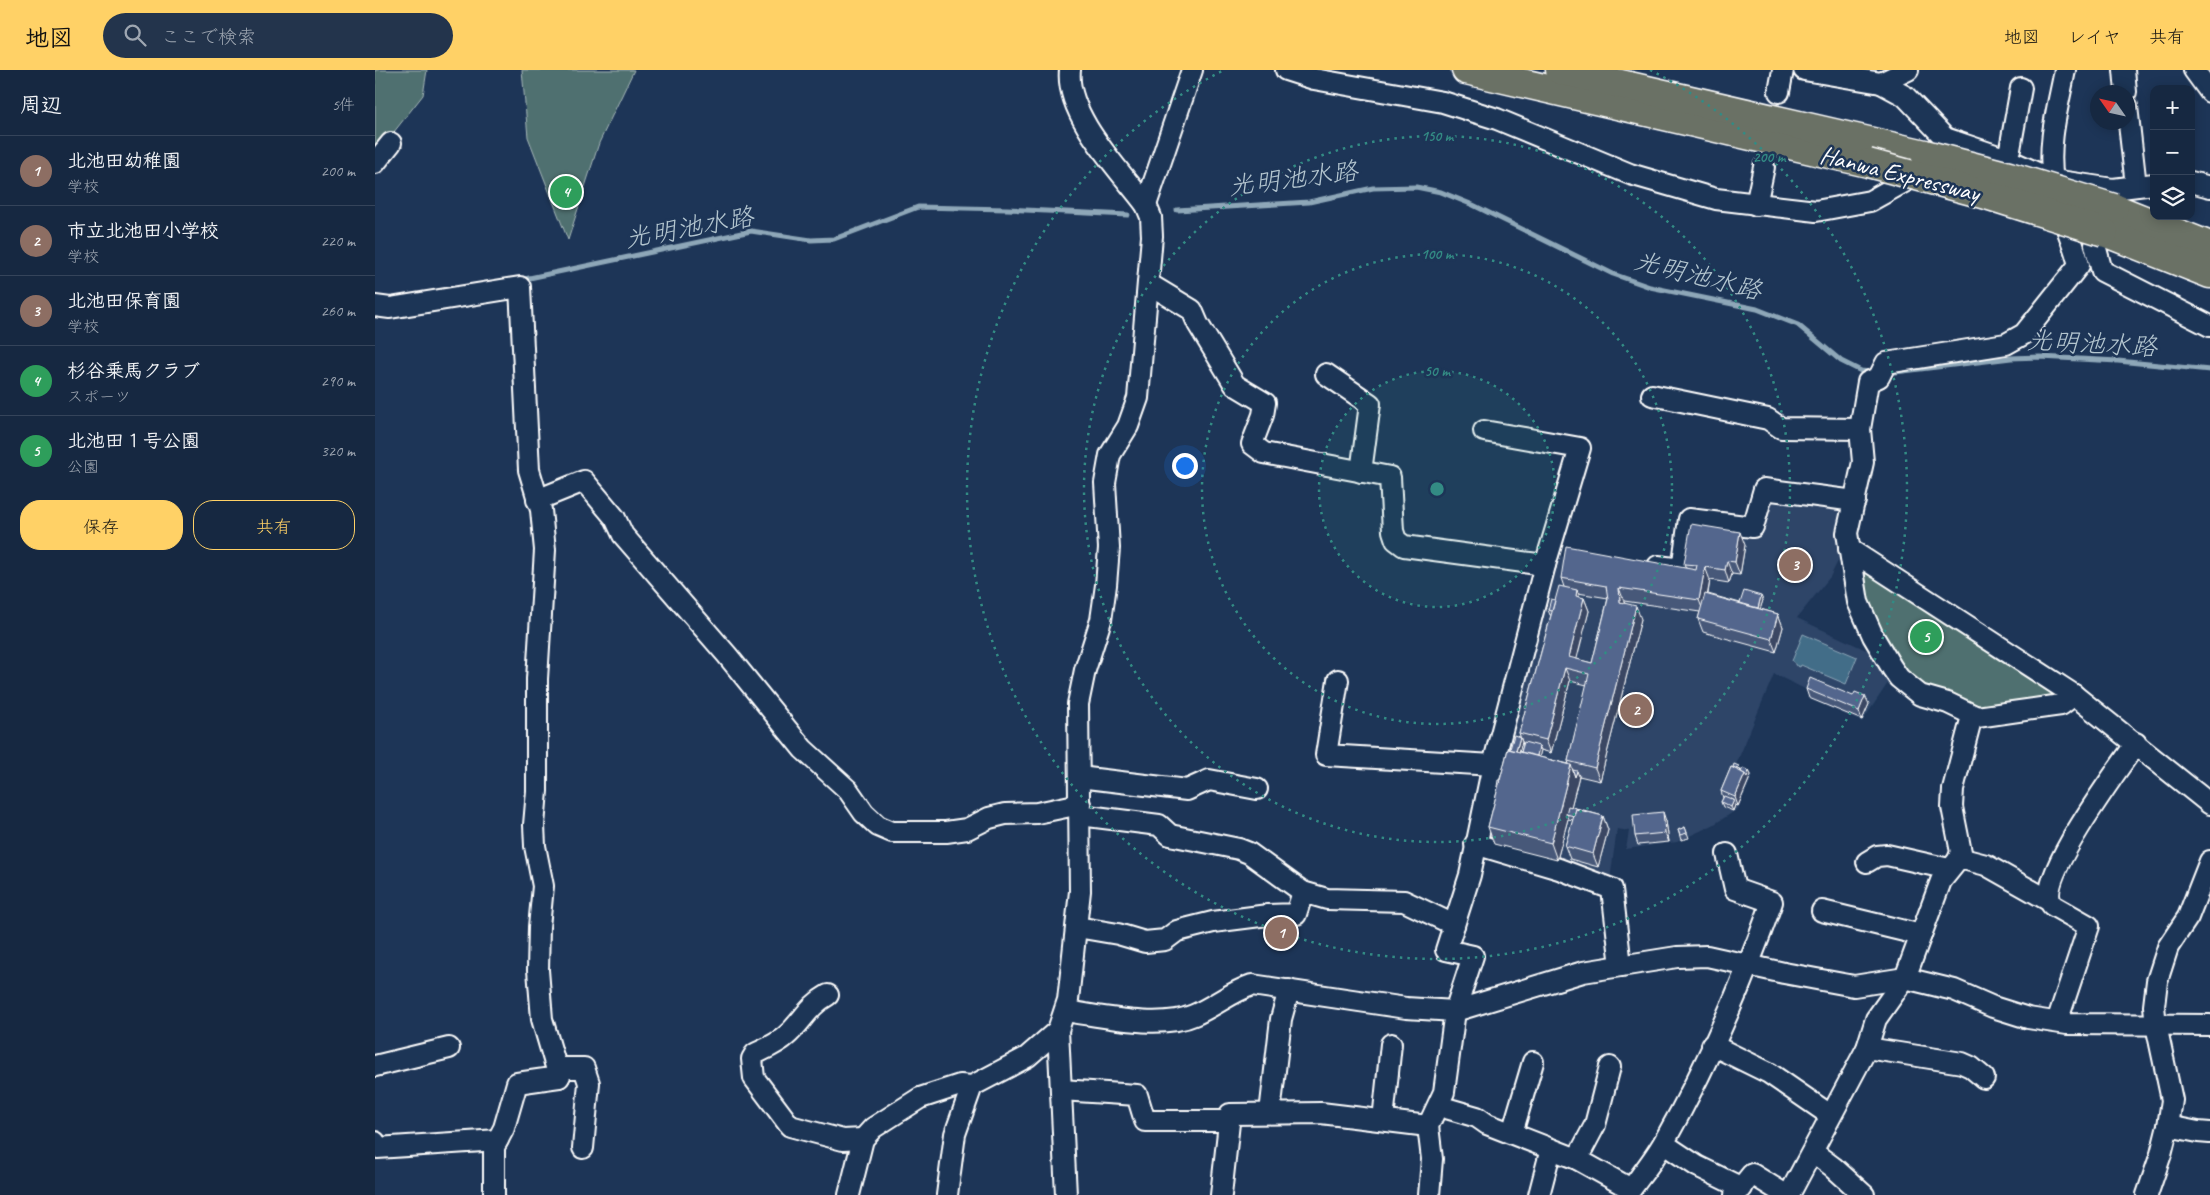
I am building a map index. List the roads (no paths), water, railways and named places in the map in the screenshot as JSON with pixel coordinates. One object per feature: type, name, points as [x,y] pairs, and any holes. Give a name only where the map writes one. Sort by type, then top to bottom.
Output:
[{"type":"highway","name":"Hanwa Expressway","points":[[1466,70],[1868,162],[1983,194],[2110,210],[2210,274]]},
{"type":"highway","name":"Hanwa Expressway","points":[[1560,70],[1935,146],[2009,176],[2210,246]]},
{"type":"street","points":[[1066,1195],[1058,1030],[1065,1011],[1077,928],[1080,891],[1078,704],[1085,670],[1101,620],[1106,585],[1109,548],[1105,484],[1110,455],[1128,426],[1138,398],[1152,236],[1151,216],[1147,205],[1084,124],[1072,98],[1069,79],[1070,70]]},
{"type":"street","points":[[1147,205],[1192,70]]},
{"type":"street","points":[[1286,70],[1314,79],[1443,102],[1497,119],[1631,174],[1715,199],[1816,212],[1870,201],[1933,166],[1935,146],[1905,96],[1881,83],[1812,71]]},
{"type":"street","points":[[1779,92],[1783,70]]},
{"type":"street","points":[[1881,83],[1908,70]]},
{"type":"street","points":[[2065,70],[2051,137],[2053,180],[2059,209],[2074,242],[2079,265],[2024,334],[2006,344],[1930,355],[1883,370],[1868,382],[1860,429],[1863,462],[1847,533],[1858,602],[1873,636],[1899,678],[1920,695],[1948,703],[1977,717],[2061,705],[2074,695]]},
{"type":"street","points":[[2124,70],[2125,85]]},
{"type":"street","points":[[2194,70],[2210,92]]},
{"type":"street","points":[[2005,158],[2010,149],[2024,99]]},
{"type":"street","points":[[2132,130],[2145,185],[2101,216],[2095,246],[2102,271],[2210,326]]},
{"type":"street","points":[[375,163],[391,143]]},
{"type":"street","points":[[1935,146],[2005,158],[2053,180],[2110,210]]},
{"type":"street","points":[[1756,205],[1764,167]]},
{"type":"street","points":[[2195,183],[2210,187]]},
{"type":"street","points":[[1149,284],[1192,310],[1198,324],[1235,385],[1265,403],[1263,415],[1251,444],[1264,453],[1390,477],[1393,531],[1396,540],[1404,546],[1554,557]]},
{"type":"street","points":[[375,306],[390,308],[520,287],[529,470],[541,510],[545,550],[537,679],[537,791],[534,825],[535,846],[543,886],[539,927],[538,970],[541,1019],[559,1077]]},
{"type":"street","points":[[1326,374],[1370,404],[1361,472]]},
{"type":"street","points":[[1652,395],[1768,420],[1781,428],[1860,429]]},
{"type":"street","points":[[1429,1195],[1431,1158],[1428,1126],[1444,1092],[1455,1011],[1473,956],[1446,950],[1470,875],[1493,765],[1554,557],[1580,448],[1484,431]]},
{"type":"street","points":[[537,500],[584,481],[615,518],[623,535],[727,655],[803,749],[848,790],[864,812],[878,826],[892,832],[946,832],[967,829],[989,818],[1005,814],[1080,810],[1159,825],[1170,835],[1239,849],[1249,853],[1303,892],[1327,899],[1403,901],[1424,909],[1454,925]]},
{"type":"street","points":[[1644,564],[1682,570],[1689,519],[1753,527],[1764,489],[1855,501]]},
{"type":"street","points":[[1849,550],[2074,695],[2137,743],[2210,804]]},
{"type":"street","points":[[1338,680],[1326,756],[1493,765]]},
{"type":"street","points":[[1664,1144],[1739,1192],[1752,1174],[1787,1195],[1813,1152],[1831,1114],[1867,1048],[1876,1020],[1905,978],[1941,881],[1961,852],[1952,807],[1953,789],[1972,716]]},
{"type":"street","points":[[2049,900],[2049,891],[2067,846],[2137,743]]},
{"type":"street","points":[[1079,777],[1187,790],[1209,780],[1257,789]]},
{"type":"street","points":[[1475,844],[1559,869],[1612,889],[1621,966]]},
{"type":"street","points":[[1439,1106],[1477,1118],[1487,1124],[1577,1159],[1631,1189],[1664,1144],[1689,1096],[1749,965],[1772,902],[1735,889],[1727,854]]},
{"type":"street","points":[[1867,862],[1877,856],[1887,855],[1986,865],[2049,900],[2052,904],[2089,926],[2057,1022]]},
{"type":"street","points":[[2147,1195],[2161,1154],[2168,1126],[2171,1100],[2156,1025],[2154,1006],[2157,981],[2168,947],[2187,917],[2210,861]]},
{"type":"street","points":[[1077,928],[1118,934],[1145,942],[1165,940],[1177,931],[1213,922],[1268,915],[1296,914],[1303,892]]},
{"type":"street","points":[[1822,911],[1921,935]]},
{"type":"street","points":[[1065,1011],[1158,1023],[1181,1020],[1195,1015],[1235,990],[1252,984],[1406,1008],[1455,1011],[1583,972],[1677,957],[1707,956],[1854,986],[1905,978],[1954,990],[1993,1007],[2028,1018],[2057,1022],[2156,1025],[2210,1024]]},
{"type":"street","points":[[1270,1114],[1281,1019],[1289,990]]},
{"type":"street","points":[[828,995],[815,1002],[785,1037],[767,1049],[755,1054],[752,1059],[754,1078],[789,1126],[843,1140],[863,1139]]},
{"type":"street","points":[[849,1195],[863,1139],[873,1128],[920,1098],[960,1085],[972,1086],[1027,1057],[1058,1030]]},
{"type":"street","points":[[1383,1120],[1391,1044]]},
{"type":"street","points":[[1712,1045],[1769,1073],[1831,1114]]},
{"type":"street","points":[[375,1066],[449,1048]]},
{"type":"street","points":[[1867,1048],[1962,1063],[1971,1067],[1984,1078]]},
{"type":"street","points":[[1512,1133],[1533,1062]]},
{"type":"street","points":[[1577,1159],[1595,1125],[1610,1067]]},
{"type":"street","points":[[559,1077],[564,1068],[584,1068],[589,1083],[583,1148]]},
{"type":"street","points":[[494,1195],[494,1148],[504,1128],[517,1083],[559,1077]]},
{"type":"street","points":[[947,1195],[955,1134],[972,1086]]},
{"type":"street","points":[[1061,1090],[1137,1095],[1145,1121],[1229,1121]]},
{"type":"street","points":[[1221,1195],[1230,1114],[1321,1113],[1428,1126]]},
{"type":"street","points":[[2168,1126],[2210,1133]]},
{"type":"street","points":[[375,1142],[377,1148],[498,1140]]},
{"type":"street","points":[[1539,1195],[1551,1149]]},
{"type":"street","points":[[1813,1152],[1864,1195]]},
{"type":"waterway","name":"光明池水路","points":[[1177,210],[1309,202],[1373,188],[1416,187],[1441,192],[1473,205],[1613,274],[1650,287],[1757,309],[1798,325],[1841,361],[1861,371],[1871,372]]},
{"type":"waterway","name":"光明池水路","points":[[520,280],[751,231],[811,240],[834,239],[918,207],[1128,215]]},
{"type":"waterway","name":"光明池水路","points":[[1887,373],[2011,358],[2040,357],[2118,361],[2210,370]]},
{"type":"place","name":"杉谷乗馬クラブ","points":[[566,192]]},
{"type":"place","name":"北池田保育園","points":[[1795,565]]},
{"type":"place","name":"北池田１号公園","points":[[1926,637]]},
{"type":"place","name":"市立北池田小学校","points":[[1636,710]]},
{"type":"place","name":"北池田幼稚園","points":[[1281,933]]}]
